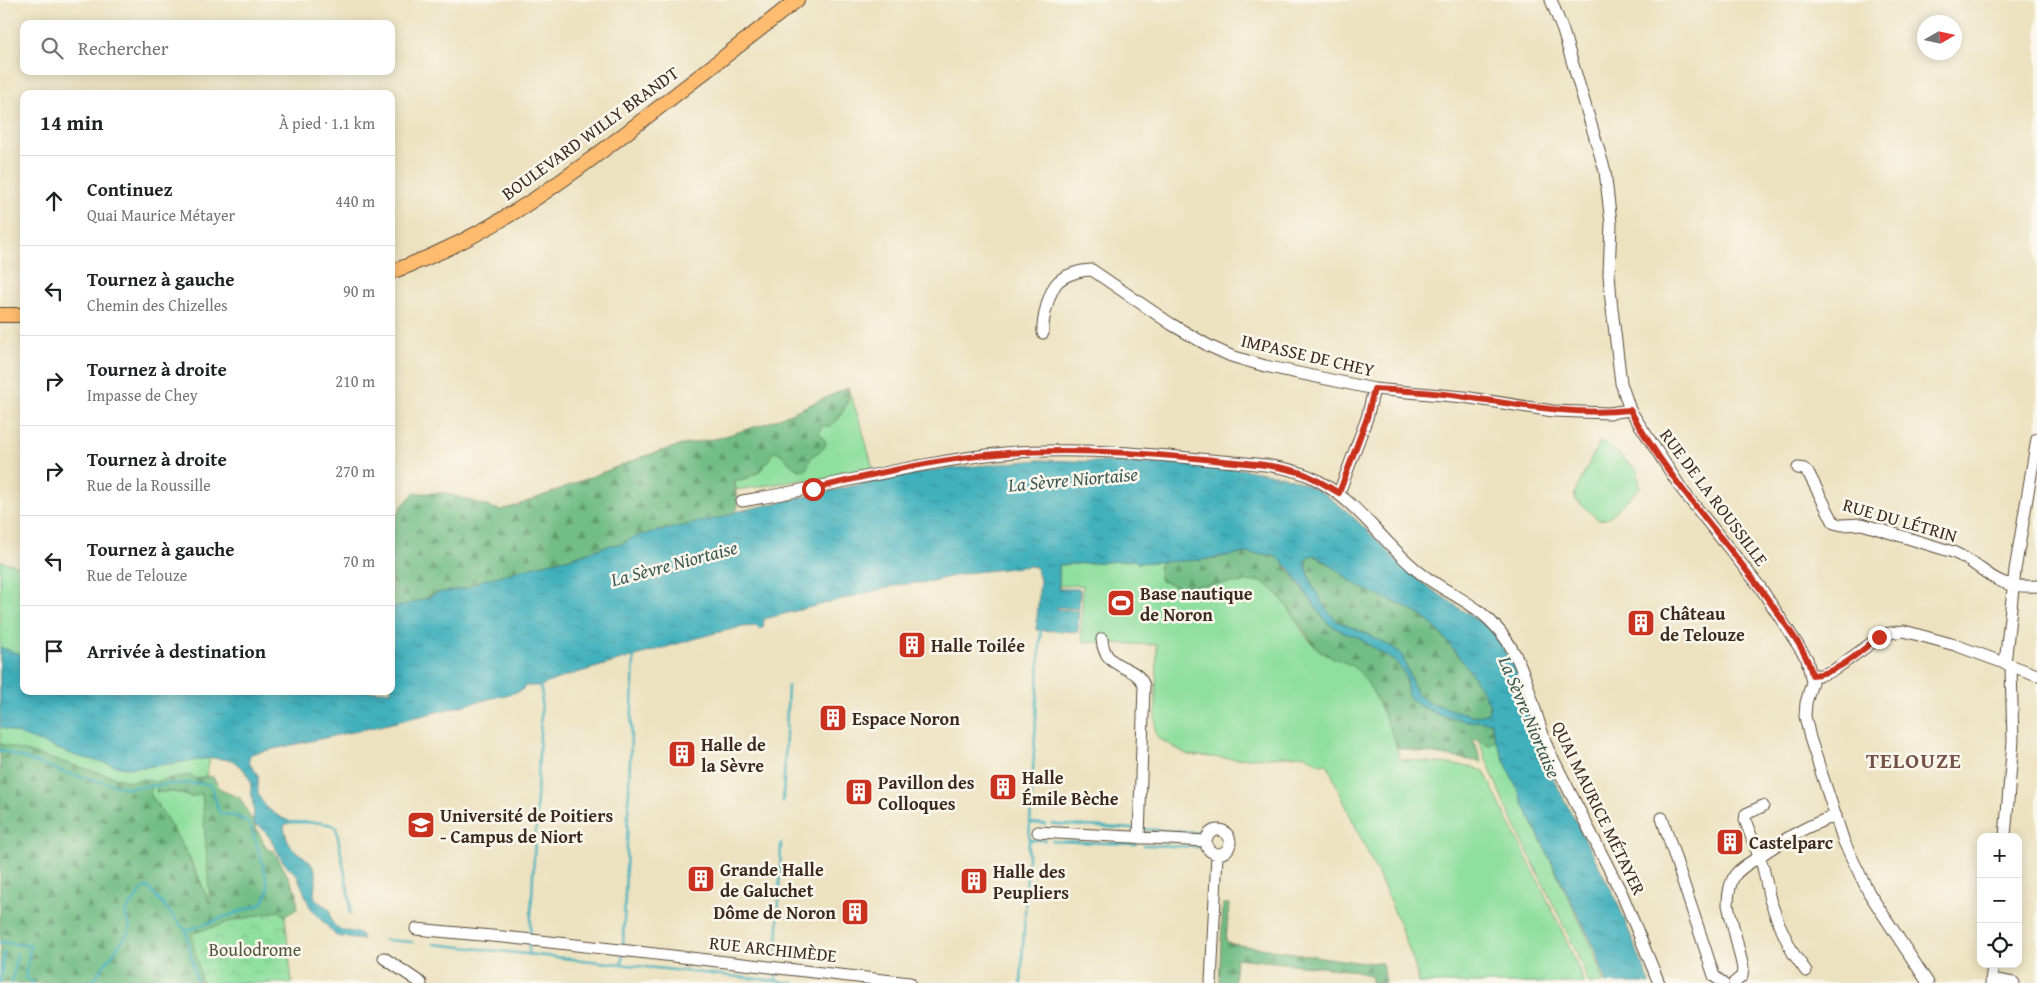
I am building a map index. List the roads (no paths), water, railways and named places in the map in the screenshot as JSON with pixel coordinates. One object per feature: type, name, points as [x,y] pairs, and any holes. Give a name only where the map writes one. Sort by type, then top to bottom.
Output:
[{"type":"main road","name":"BOULEVARD WILLY BRANDT","points":[[395,270],[476,235],[548,192],[797,0]]},
{"type":"main road","points":[[0,315],[20,315]]},
{"type":"street","name":"RUE DE LA ROUSSILLE","points":[[1551,0],[1605,171],[1611,223],[1609,274],[1611,300],[1622,383],[1630,410],[1683,491],[1760,587],[1802,650],[1812,675]]},
{"type":"street","name":"IMPASSE DE CHEY","points":[[1043,333],[1043,321],[1057,284],[1076,273],[1092,270],[1172,324],[1209,346],[1231,356],[1296,373],[1374,389],[1464,397],[1553,411],[1609,412],[1630,410]]},
{"type":"street","points":[[1339,493],[1367,418],[1374,389]]},
{"type":"street","points":[[2005,833],[2013,741],[2008,666],[2013,585],[2037,439]]},
{"type":"street","name":"QUAI MAURICE MÉTAYER","points":[[742,501],[813,489],[883,472],[929,464],[1032,452],[1164,455],[1257,464],[1300,473],[1315,479],[1339,493],[1368,518],[1407,562],[1425,578],[1478,610],[1493,623],[1507,641],[1521,663],[1539,726],[1548,749],[1622,894],[1659,983]]},
{"type":"street","name":"RUE DU LÉTRIN","points":[[1798,468],[1804,469],[1810,474],[1834,523],[1869,526],[1953,552],[1967,559],[1991,578],[2013,585]]},
{"type":"street","points":[[2013,585],[2037,586]]},
{"type":"street","points":[[1928,983],[1869,893],[1844,842],[1810,738],[1805,716],[1812,675],[1821,675],[1834,670],[1879,637],[1896,631],[1911,632],[1955,645],[2008,666],[2037,675]]},
{"type":"street","points":[[1102,639],[1103,649],[1109,658],[1140,677],[1144,686],[1139,838]]},
{"type":"street","points":[[1763,806],[1749,812],[1745,817],[1779,924],[1793,953],[1806,971]]},
{"type":"street","points":[[1734,983],[1742,976],[1742,968],[1728,905],[1730,887],[1741,869],[1790,835],[1836,816]]},
{"type":"street","points":[[1662,818],[1714,976],[1723,983]]},
{"type":"street","points":[[1214,830],[1222,830],[1228,834],[1230,846],[1225,852],[1217,854],[1208,849],[1206,841],[1208,834],[1214,830]]},
{"type":"street","points":[[1038,832],[1206,841]]},
{"type":"street","points":[[1211,983],[1217,854]]},
{"type":"street","name":"RUE ARCHIMÈDE","points":[[416,929],[542,941],[910,983]]},
{"type":"street","points":[[384,958],[421,983]]},
{"type":"street","points":[[1993,968],[1991,981],[2014,983]]},
{"type":"water","name":"La Sèvre Niortaise","points":[[1039,460],[1175,464],[1241,469],[1282,476],[1298,481],[1323,493],[1347,511],[1418,580],[1492,630],[1515,667],[1552,776],[1616,899],[1650,983],[1606,983],[1595,949],[1528,814],[1495,739],[1491,722],[1467,721],[1439,715],[1420,706],[1410,698],[1407,692],[1406,677],[1398,664],[1357,637],[1344,633],[1326,622],[1288,567],[1274,555],[1245,553],[1200,560],[1137,563],[1136,560],[1059,565],[1059,589],[1080,589],[1079,609],[1057,607],[1057,609],[1079,611],[1078,632],[1036,630],[1040,580],[1036,567],[1030,566],[967,573],[928,582],[898,585],[764,619],[763,628],[760,629],[755,626],[743,627],[715,633],[563,677],[540,686],[526,686],[521,691],[384,725],[251,754],[249,762],[258,776],[258,793],[260,798],[270,810],[289,821],[290,823],[284,827],[290,844],[311,863],[315,870],[314,894],[317,901],[330,910],[335,926],[339,929],[362,935],[362,940],[336,936],[310,907],[297,875],[283,862],[270,838],[261,827],[255,825],[252,821],[254,814],[250,780],[244,770],[232,760],[213,758],[125,768],[76,756],[0,727],[0,647],[20,654],[20,695],[395,695],[395,608],[437,593],[467,588],[480,581],[624,543],[636,536],[875,481],[934,470]],"holes":[[[1313,555],[1329,563],[1346,578],[1359,586],[1412,610],[1429,622],[1459,656],[1477,683],[1490,705],[1488,713],[1478,716],[1470,715],[1427,702],[1416,692],[1402,655],[1394,648],[1337,621],[1326,609],[1313,587],[1306,562],[1308,557]]]},
{"type":"waterway","points":[[1021,983],[1041,628]]},
{"type":"waterway","points":[[623,948],[634,654]]},
{"type":"waterway","points":[[530,936],[542,695],[540,685]]},
{"type":"waterway","points":[[783,802],[788,686]]},
{"type":"waterway","points":[[0,750],[66,773],[126,788],[184,783],[209,784],[219,812],[245,820],[254,835],[268,890],[266,898],[261,904],[186,931],[148,887],[144,888],[126,911],[125,917],[130,924],[129,932],[91,983]]},
{"type":"waterway","points":[[288,822],[319,823],[336,827],[350,901],[350,913]]},
{"type":"waterway","points":[[1030,823],[1046,824]]},
{"type":"waterway","points":[[1052,824],[1135,829]]},
{"type":"waterway","points":[[1143,829],[1201,833]]},
{"type":"waterway","points":[[1029,840],[1045,840]]},
{"type":"waterway","points":[[1052,841],[1136,844]]},
{"type":"waterway","points":[[777,954],[781,843]]},
{"type":"waterway","points":[[1144,845],[1201,847]]},
{"type":"waterway","points":[[186,931],[197,983]]},
{"type":"waterway","points":[[385,940],[412,942]]},
{"type":"waterway","points":[[0,942],[31,946],[25,977],[34,983]]},
{"type":"waterway","points":[[434,944],[794,983]]},
{"type":"waterway","points":[[529,944],[529,955]]},
{"type":"waterway","points":[[0,982],[4,952]]},
{"type":"waterway","points":[[622,964],[623,953]]},
{"type":"waterway","points":[[12,983],[17,954]]},
{"type":"waterway","points":[[776,973],[776,981]]},
{"type":"place","name":"Base nautique de Noron","points":[[1121,603]]},
{"type":"place","name":"Château de Telouze","points":[[1641,623]]},
{"type":"place","name":"Halle Toilée","points":[[912,645]]},
{"type":"place","name":"Espace Noron","points":[[833,718]]},
{"type":"place","name":"Halle de la Sèvre","points":[[682,754]]},
{"type":"place","name":"Halle Émile Bèche","points":[[1003,787]]},
{"type":"place","name":"Pavillon des Colloques","points":[[859,792]]},
{"type":"place","name":"Université de Poitiers - Campus de Niort","points":[[421,825]]},
{"type":"place","name":"Castelparc","points":[[1730,842]]},
{"type":"place","name":"Grande Halle de Galuchet","points":[[701,879]]},
{"type":"place","name":"Halle des Peupliers","points":[[974,881]]},
{"type":"place","name":"Dôme de Noron","points":[[855,912]]},
{"type":"district","name":"TELOUZE","points":[[1914,760]]},
{"type":"park label","name":"Boulodrome","points":[[255,949]]}]
